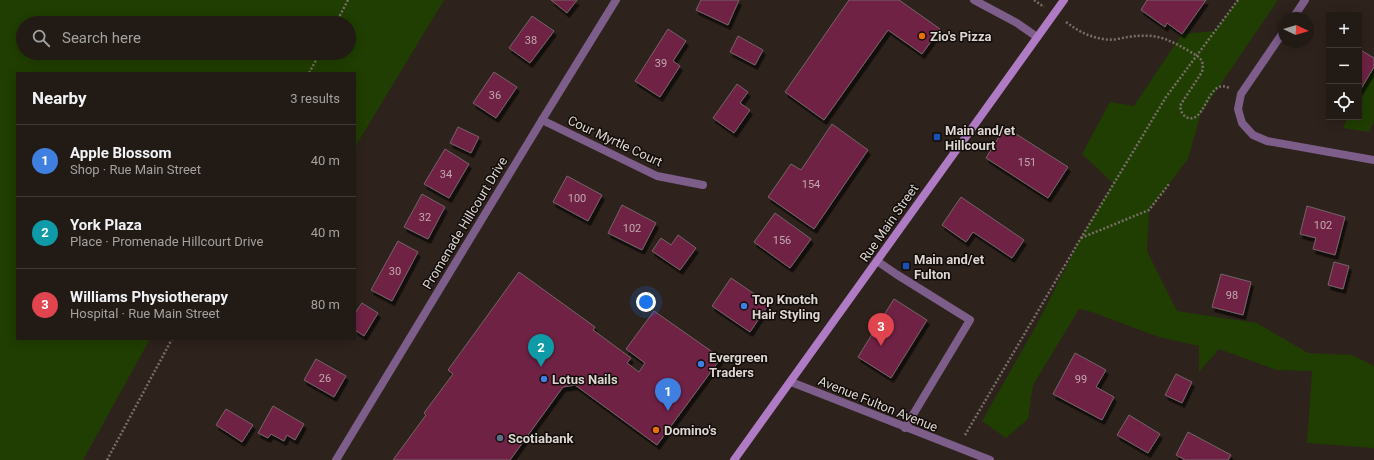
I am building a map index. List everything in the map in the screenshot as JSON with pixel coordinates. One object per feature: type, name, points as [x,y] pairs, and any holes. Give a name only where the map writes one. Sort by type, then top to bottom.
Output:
[{"type":"main road","name":"Rue Main Street","points":[[734,460],[1064,0]]},
{"type":"street","name":"Promenade Hillcourt Drive","points":[[336,460],[616,0]]},
{"type":"street","points":[[974,0],[1017,23],[1037,37]]},
{"type":"street","points":[[1297,12],[1305,0]]},
{"type":"street","points":[[1278,40],[1241,94],[1238,109],[1242,123],[1253,135],[1267,141],[1374,160]]},
{"type":"street","name":"Cour Myrtle Court","points":[[542,120],[657,176],[703,185]]},
{"type":"street","points":[[877,261],[970,320],[905,428]]},
{"type":"street","name":"Avenue Fulton Avenue","points":[[791,382],[905,428],[990,460]]},
{"type":"path","points":[[340,16],[348,0]]},
{"type":"path","points":[[966,432],[1166,98],[1238,0]]},
{"type":"path","points":[[1074,28],[1087,36],[1106,40],[1143,35],[1158,37],[1171,40],[1197,55],[1202,60],[1202,72],[1181,104],[1180,111],[1184,116],[1190,118],[1196,117],[1215,88],[1226,86],[1241,94]]},
{"type":"path","points":[[310,72],[316,60]]},
{"type":"path","points":[[1081,238],[1149,210],[1169,184]]},
{"type":"path","points":[[107,460],[171,340]]},
{"type":"green space","points":[[0,0],[444,0],[356,145],[356,72],[16,72],[16,340],[149,340],[83,460],[0,460]]},
{"type":"green space","points":[[1238,0],[1278,0],[1201,113],[1188,159],[1149,210],[1147,251],[1177,311],[1257,323],[1308,353],[1352,355],[1374,366],[1374,448],[1307,443],[1312,371],[1277,370],[1219,349],[1199,372],[1199,346],[1159,337],[1089,311],[1079,309],[1033,385],[1028,419],[1006,438],[982,421],[1036,326],[1081,238],[1113,183],[1082,154],[1110,102],[1134,106],[1182,34],[1215,31]]},
{"type":"green space","points":[[1374,61],[1374,121],[1369,132],[1343,128],[1347,120],[1362,120],[1362,87]]},
{"type":"building","points":[[551,0],[577,0],[567,13]]},
{"type":"building","points":[[701,0],[739,0],[728,25],[696,10]]},
{"type":"building","points":[[849,0],[899,0],[940,29],[922,54],[888,30],[824,120],[785,92]]},
{"type":"building","points":[[1147,0],[1206,0],[1182,34],[1167,23],[1165,27],[1141,10]]},
{"type":"building","points":[[532,16],[554,31],[530,63],[509,48]]},
{"type":"building","points":[[668,29],[686,41],[673,61],[680,66],[660,97],[635,81]]},
{"type":"building","points":[[738,36],[763,50],[755,65],[730,52]]},
{"type":"building","points":[[1362,51],[1374,58],[1374,67],[1362,87]]},
{"type":"building","points":[[494,72],[517,87],[496,118],[473,103]]},
{"type":"building","points":[[737,84],[748,92],[740,103],[750,110],[734,133],[713,118]]},
{"type":"building","points":[[832,124],[868,150],[814,229],[768,197],[791,164],[801,170]]},
{"type":"building","points":[[458,127],[479,137],[471,153],[450,143]]},
{"type":"building","points":[[1005,127],[1068,167],[1048,198],[986,158]]},
{"type":"building","points":[[445,149],[469,164],[449,198],[424,184]]},
{"type":"building","points":[[567,176],[602,195],[588,221],[553,202]]},
{"type":"building","points":[[422,194],[445,207],[428,239],[404,227]]},
{"type":"building","points":[[961,197],[1024,240],[1012,258],[973,232],[966,242],[942,225]]},
{"type":"building","points":[[622,205],[656,223],[642,250],[608,233]]},
{"type":"building","points":[[1307,206],[1345,217],[1335,255],[1313,249],[1316,238],[1300,234]]},
{"type":"building","points":[[775,213],[811,239],[790,268],[754,242]]},
{"type":"building","points":[[678,235],[696,248],[680,270],[652,251],[661,238],[671,245]]},
{"type":"building","points":[[398,241],[418,252],[392,301],[371,290]]},
{"type":"building","points":[[1334,262],[1349,266],[1343,289],[1328,285]]},
{"type":"building","points":[[519,272],[595,327],[593,330],[631,358],[627,363],[639,372],[645,363],[626,349],[654,311],[721,358],[657,445],[575,385],[563,387],[510,460],[393,460],[426,415],[424,413],[453,374],[448,370]]},
{"type":"building","points":[[1221,274],[1251,282],[1243,315],[1212,307]]},
{"type":"building","points":[[731,278],[769,304],[750,332],[712,306]]},
{"type":"building","points":[[894,299],[927,320],[891,378],[858,357]]},
{"type":"building","points":[[362,303],[378,313],[364,336],[356,331],[356,312]]},
{"type":"building","points":[[1075,353],[1106,370],[1096,387],[1114,397],[1102,420],[1053,394]]},
{"type":"building","points":[[316,359],[346,376],[334,397],[304,380]]},
{"type":"building","points":[[1176,374],[1192,382],[1182,403],[1165,395]]},
{"type":"building","points":[[273,406],[304,424],[295,440],[287,435],[284,441],[271,434],[268,438],[258,433]]},
{"type":"building","points":[[226,409],[253,425],[242,442],[216,425]]},
{"type":"building","points":[[1129,415],[1160,434],[1148,453],[1117,435]]},
{"type":"building","points":[[1188,432],[1231,455],[1228,460],[1185,460],[1176,455]]},
{"type":"place","name":"Zio's Pizza","points":[[922,36]]},
{"type":"place","name":"Main and/et Hillcourt","points":[[937,137]]},
{"type":"place","name":"Main and/et Fulton","points":[[906,266]]},
{"type":"place","name":"Top Knotch Hair Styling","points":[[744,306]]},
{"type":"place","name":"Williams Physiotherapy","points":[[881,346]]},
{"type":"place","name":"Evergreen Traders","points":[[701,364]]},
{"type":"place","name":"York Plaza","points":[[541,367]]},
{"type":"place","name":"Lotus Nails","points":[[544,379]]},
{"type":"place","name":"Apple Blossom","points":[[668,411]]},
{"type":"place","name":"Domino's","points":[[656,430]]},
{"type":"place","name":"Scotiabank","points":[[500,438]]}]
